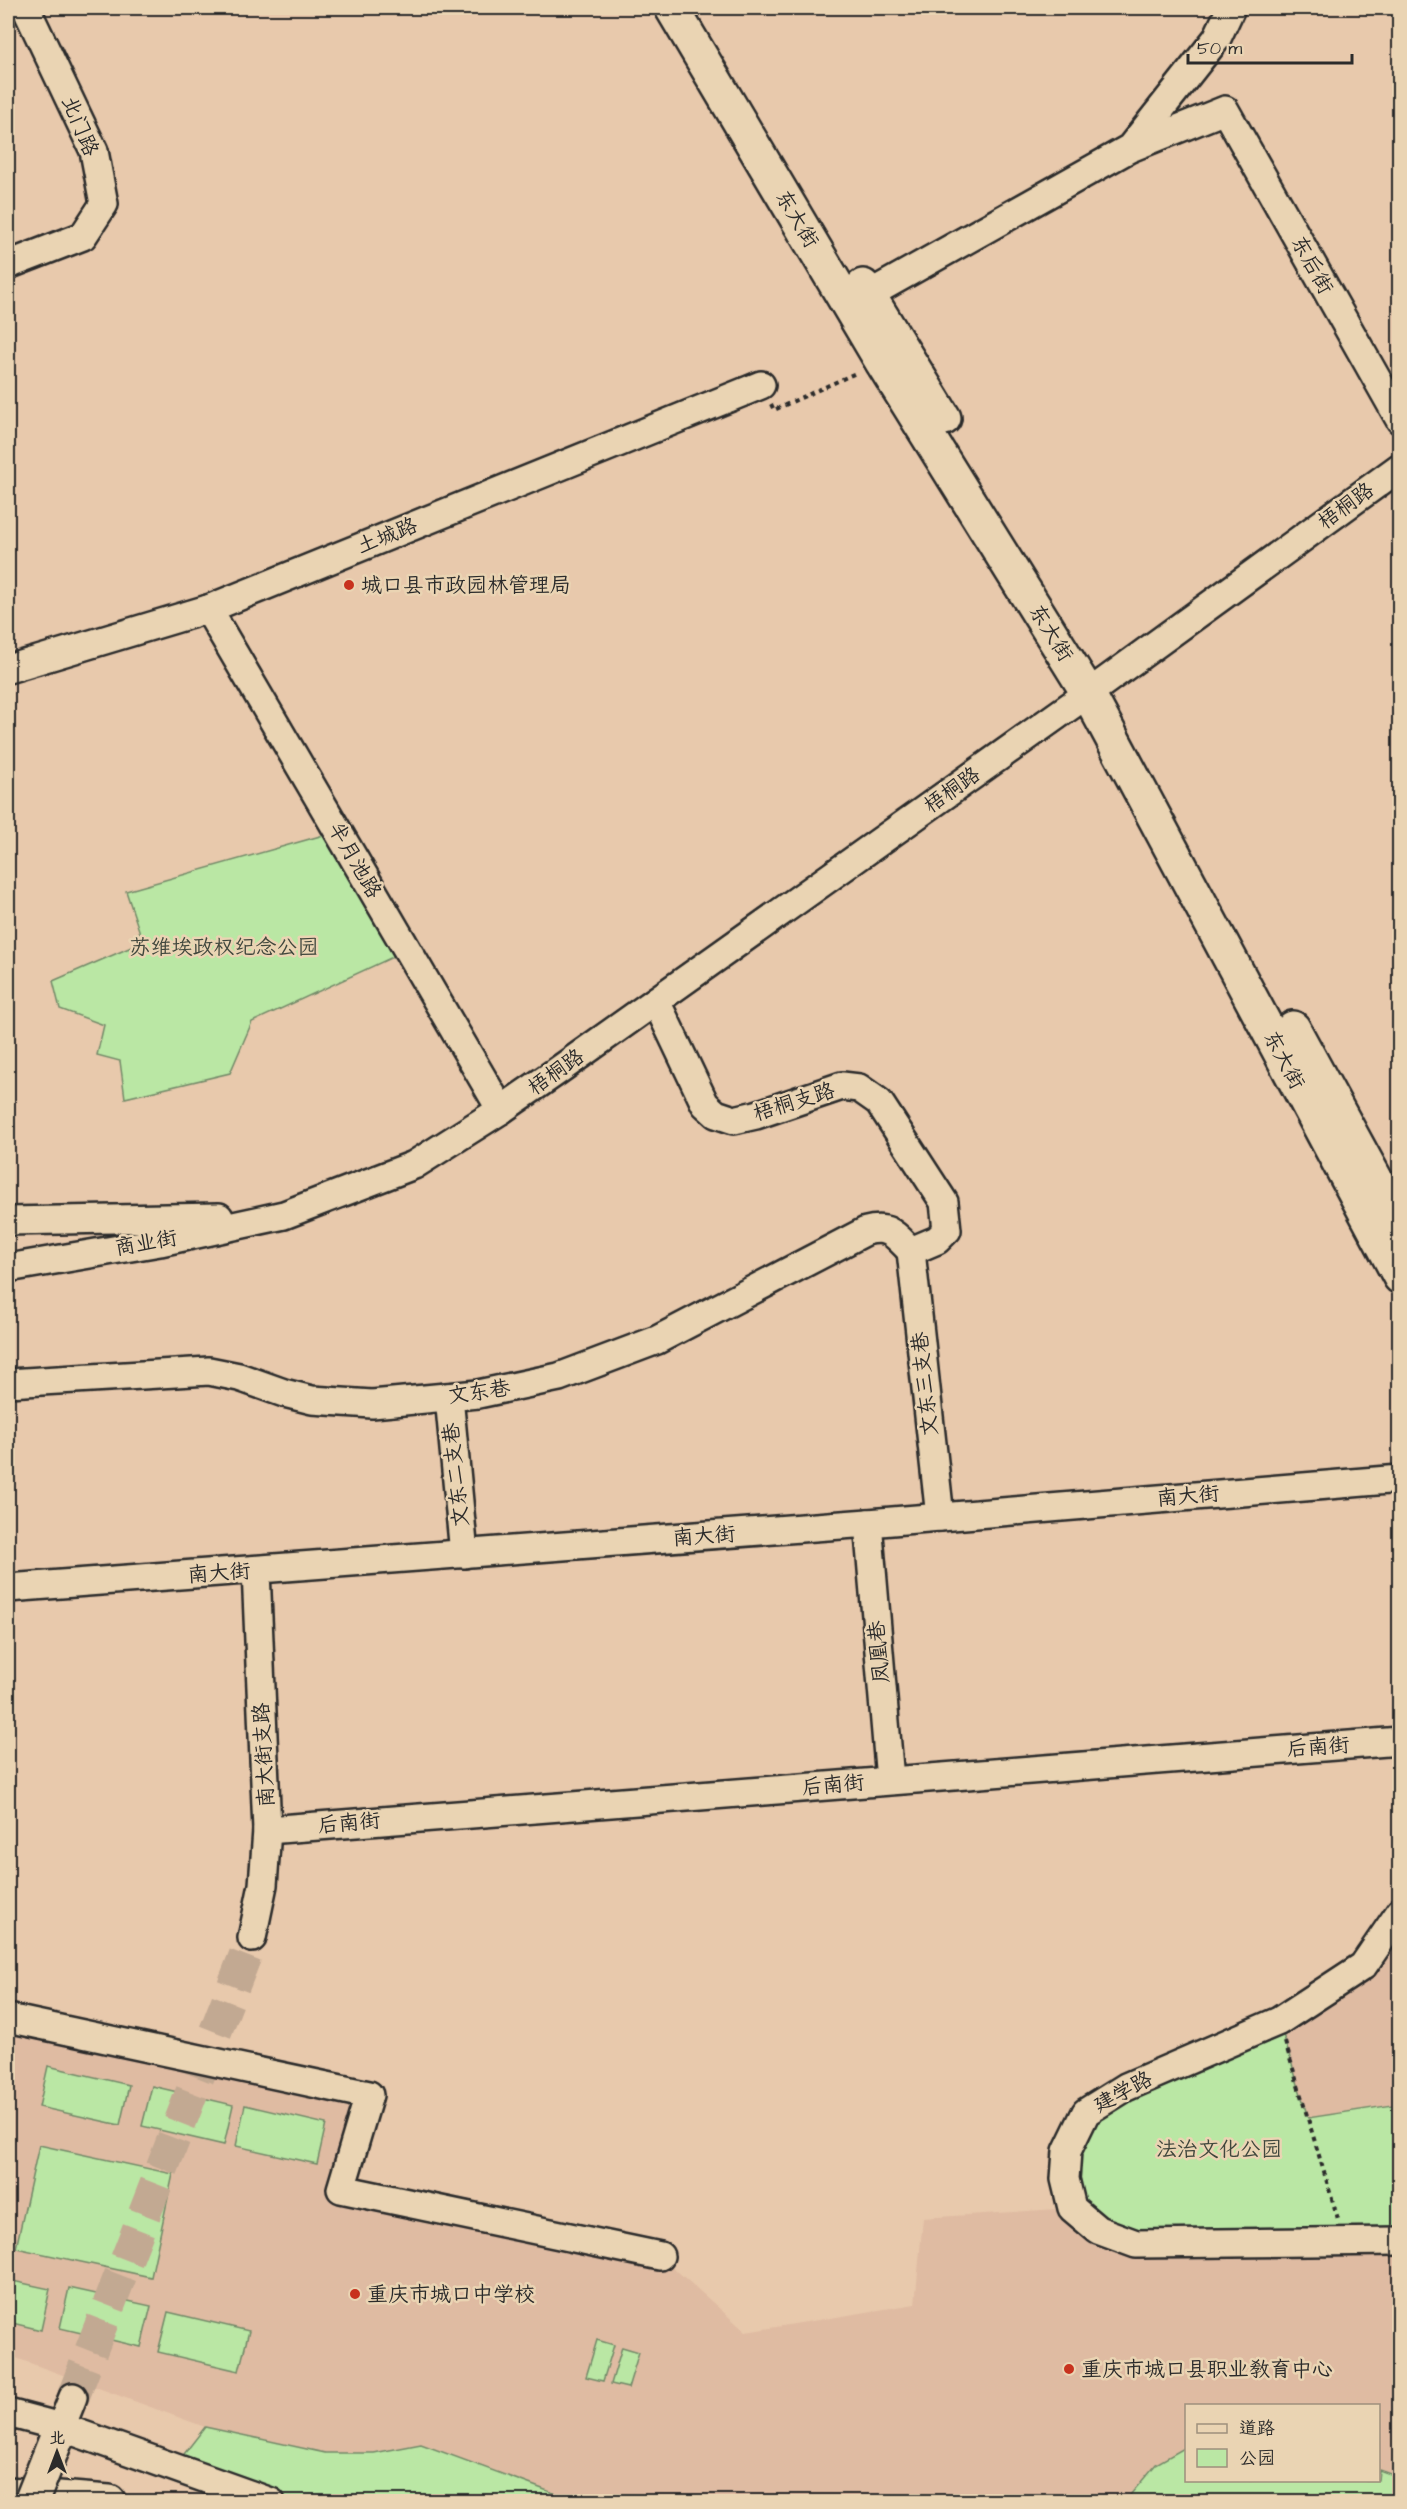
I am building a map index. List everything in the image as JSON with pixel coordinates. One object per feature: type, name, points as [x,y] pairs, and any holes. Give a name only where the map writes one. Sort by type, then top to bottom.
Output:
[{"type":"main road","name":"东大街","points":[[672,8],[882,362],[1096,687],[1400,1276]]},
{"type":"main road","name":"东大街","points":[[693,8],[868,295],[1096,687],[1400,1224]]},
{"type":"main road","points":[[31,2502],[61,2427]]},
{"type":"main road","points":[[8,2494],[109,2502]]},
{"type":"street","name":"北门路","points":[[8,265],[83,236],[104,204],[94,151],[27,8]]},
{"type":"street","points":[[868,295],[1130,148],[1217,38],[1231,8]]},
{"type":"street","name":"东后街","points":[[1130,148],[1225,110],[1400,420]]},
{"type":"street","name":"土城路","points":[[8,669],[208,609],[761,385]]},
{"type":"street","name":"梧桐路","points":[[501,1110],[1096,687],[1400,467]]},
{"type":"street","name":"半月池路","points":[[208,609],[501,1110]]},
{"type":"street","name":"梧桐支路","points":[[656,1000],[705,1104],[716,1114],[734,1120],[756,1115],[842,1086],[859,1088],[879,1102],[944,1202],[947,1215],[947,1230],[938,1240],[911,1251]]},
{"type":"street","name":"商业街","points":[[8,1268],[160,1242],[284,1215],[414,1165],[501,1110]]},
{"type":"street","name":"商业街","points":[[8,1221],[284,1215]]},
{"type":"street","name":"文东巷","points":[[8,1383],[208,1371],[239,1377],[312,1400],[372,1404],[478,1394],[559,1377],[657,1340],[866,1231],[880,1228],[894,1234],[911,1251]]},
{"type":"street","name":"文东三支巷","points":[[911,1251],[940,1517]]},
{"type":"street","name":"文东二支巷","points":[[448,1397],[464,1554]]},
{"type":"street","name":"南大街","points":[[8,1588],[868,1523],[1400,1479]]},
{"type":"street","name":"凤凰巷","points":[[868,1523],[890,1780]]},
{"type":"street","name":"南大街支路","points":[[252,1938],[263,1885],[267,1830],[256,1570]]},
{"type":"street","name":"后南街","points":[[267,1830],[1400,1741]]},
{"type":"street","name":"建学路","points":[[1400,1912],[1363,1966],[1279,2021],[1126,2086],[1086,2112],[1067,2151],[1065,2179],[1072,2208],[1098,2230],[1136,2244],[1400,2241]]},
{"type":"street","points":[[8,2018],[369,2095],[341,2189],[660,2256]]},
{"type":"street","points":[[61,2427],[73,2397]]},
{"type":"street","points":[[8,2413],[61,2427],[272,2502]]},
{"type":"path","points":[[761,385],[774,410],[882,362]]},
{"type":"path","points":[[1279,2021],[1345,2242]]},
{"type":"shaded area","points":[[1399,1912],[1399,2104],[1308,2118],[1279,2021],[1363,1966]]},
{"type":"shaded area","points":[[8,2018],[369,2095],[341,2189],[660,2256],[746,2332],[915,2304],[923,2218],[1072,2208],[1399,2241],[1399,2501],[575,2501],[421,2444],[374,2453],[325,2453],[205,2427],[8,2355]]},
{"type":"green space","name":"苏维埃政权纪念公园","points":[[338,831],[408,950],[252,1022],[230,1073],[125,1098],[120,1061],[97,1055],[104,1025],[60,1009],[53,981],[143,942],[126,891]]},
{"type":"green space","name":"法治文化公园","points":[[1279,2021],[1308,2118],[1399,2104],[1399,2241],[1136,2244],[1072,2208],[1086,2112]]},
{"type":"green space","points":[[48,2066],[129,2085],[120,2125],[39,2107]]},
{"type":"green space","points":[[152,2086],[233,2105],[224,2145],[142,2126]]},
{"type":"green space","points":[[245,2105],[326,2124],[317,2164],[236,2146]]},
{"type":"green space","points":[[39,2145],[173,2174],[151,2277],[16,2248]]},
{"type":"green space","points":[[8,2280],[50,2289],[41,2330],[8,2322]]},
{"type":"green space","points":[[69,2288],[151,2306],[141,2347],[60,2328]]},
{"type":"green space","points":[[168,2312],[249,2331],[239,2371],[158,2352]]},
{"type":"green space","points":[[597,2340],[614,2345],[603,2381],[586,2377]]},
{"type":"green space","points":[[622,2347],[639,2352],[628,2388],[611,2384]]},
{"type":"green space","points":[[205,2427],[325,2453],[374,2453],[421,2444],[575,2501],[271,2501],[174,2467]]},
{"type":"green space","points":[[1185,2448],[1185,2482],[1380,2482],[1380,2470],[1399,2477],[1399,2501],[1125,2501],[1156,2464]]},
{"type":"tunnel","points":[[73,2397],[252,1938]]},
{"type":"place","name":"城口县市政园林管理局","points":[[349,585]]},
{"type":"place","name":"重庆市城口中学校","points":[[355,2294]]},
{"type":"place","name":"重庆市城口县职业教育中心","points":[[1069,2369]]}]
